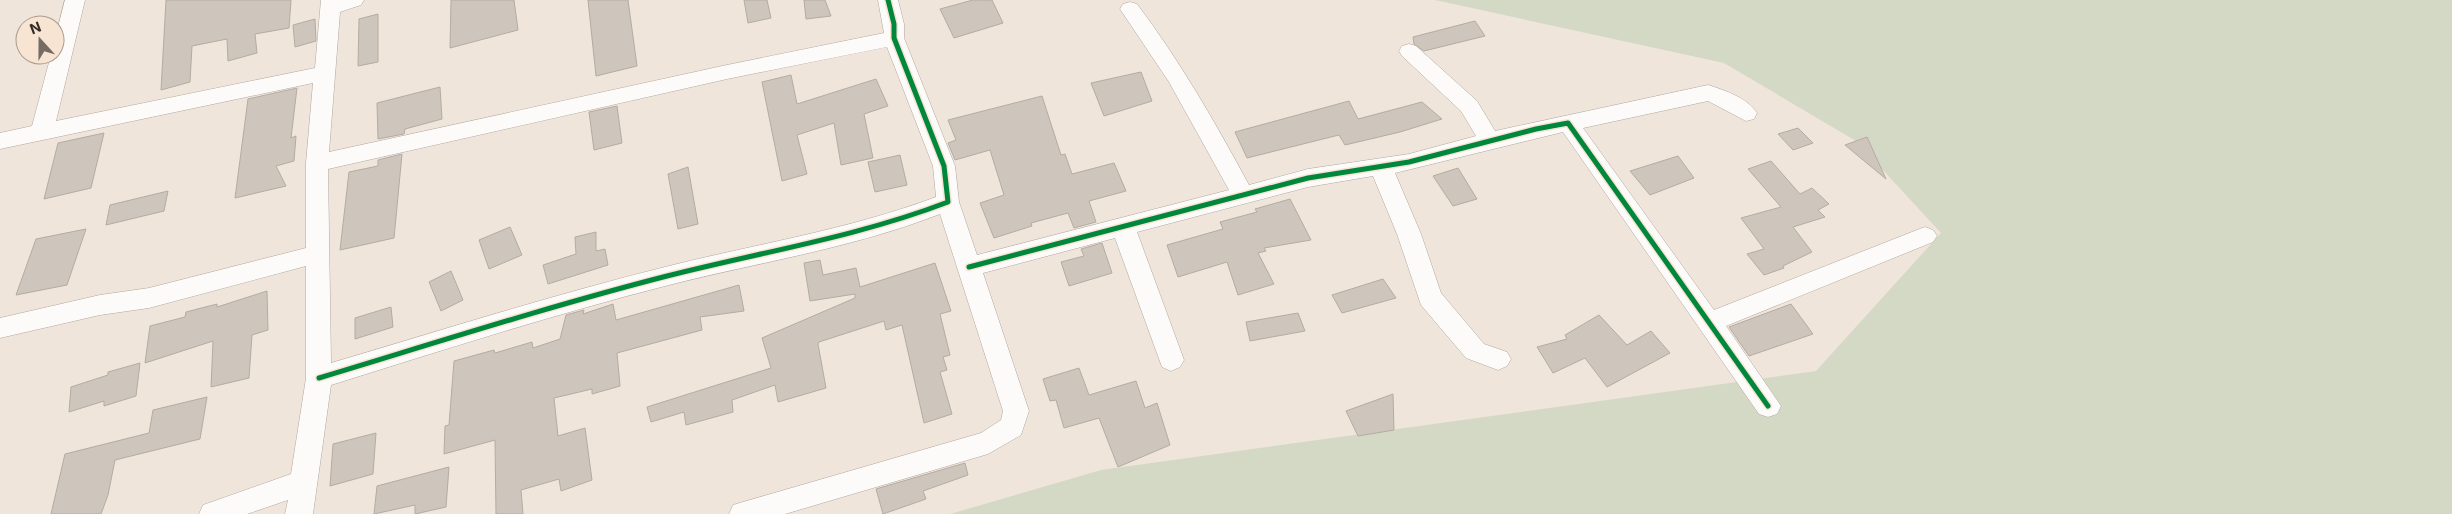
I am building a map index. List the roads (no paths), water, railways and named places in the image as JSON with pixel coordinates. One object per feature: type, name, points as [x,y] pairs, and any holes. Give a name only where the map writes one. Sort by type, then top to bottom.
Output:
[{"type":"street","points":[[42,132],[75,0]]},
{"type":"street","points":[[299,514],[319,378],[318,163],[331,4],[354,0]]},
{"type":"street","points":[[743,514],[988,442],[1012,427],[1016,411],[948,202],[944,166],[894,38],[894,24],[888,0]]},
{"type":"street","points":[[1130,8],[1191,98],[1243,195]]},
{"type":"street","points":[[318,163],[727,72],[894,38]]},
{"type":"street","points":[[1409,51],[1469,106],[1490,141]]},
{"type":"street","points":[[0,141],[326,73]]},
{"type":"street","points":[[969,267],[1308,178],[1409,162],[1490,141],[1708,93],[1718,96],[1746,113]]},
{"type":"street","points":[[1568,123],[1768,406]]},
{"type":"street","points":[[1381,167],[1409,234],[1430,298],[1475,351],[1498,359]]},
{"type":"street","points":[[319,378],[495,324],[667,276],[867,229],[928,211],[948,202]]},
{"type":"street","points":[[1123,227],[1171,360]]},
{"type":"street","points":[[1710,322],[1925,236]]},
{"type":"street","points":[[0,328],[100,305],[149,298],[262,270],[319,253]]},
{"type":"street","points":[[213,514],[303,482]]}]
